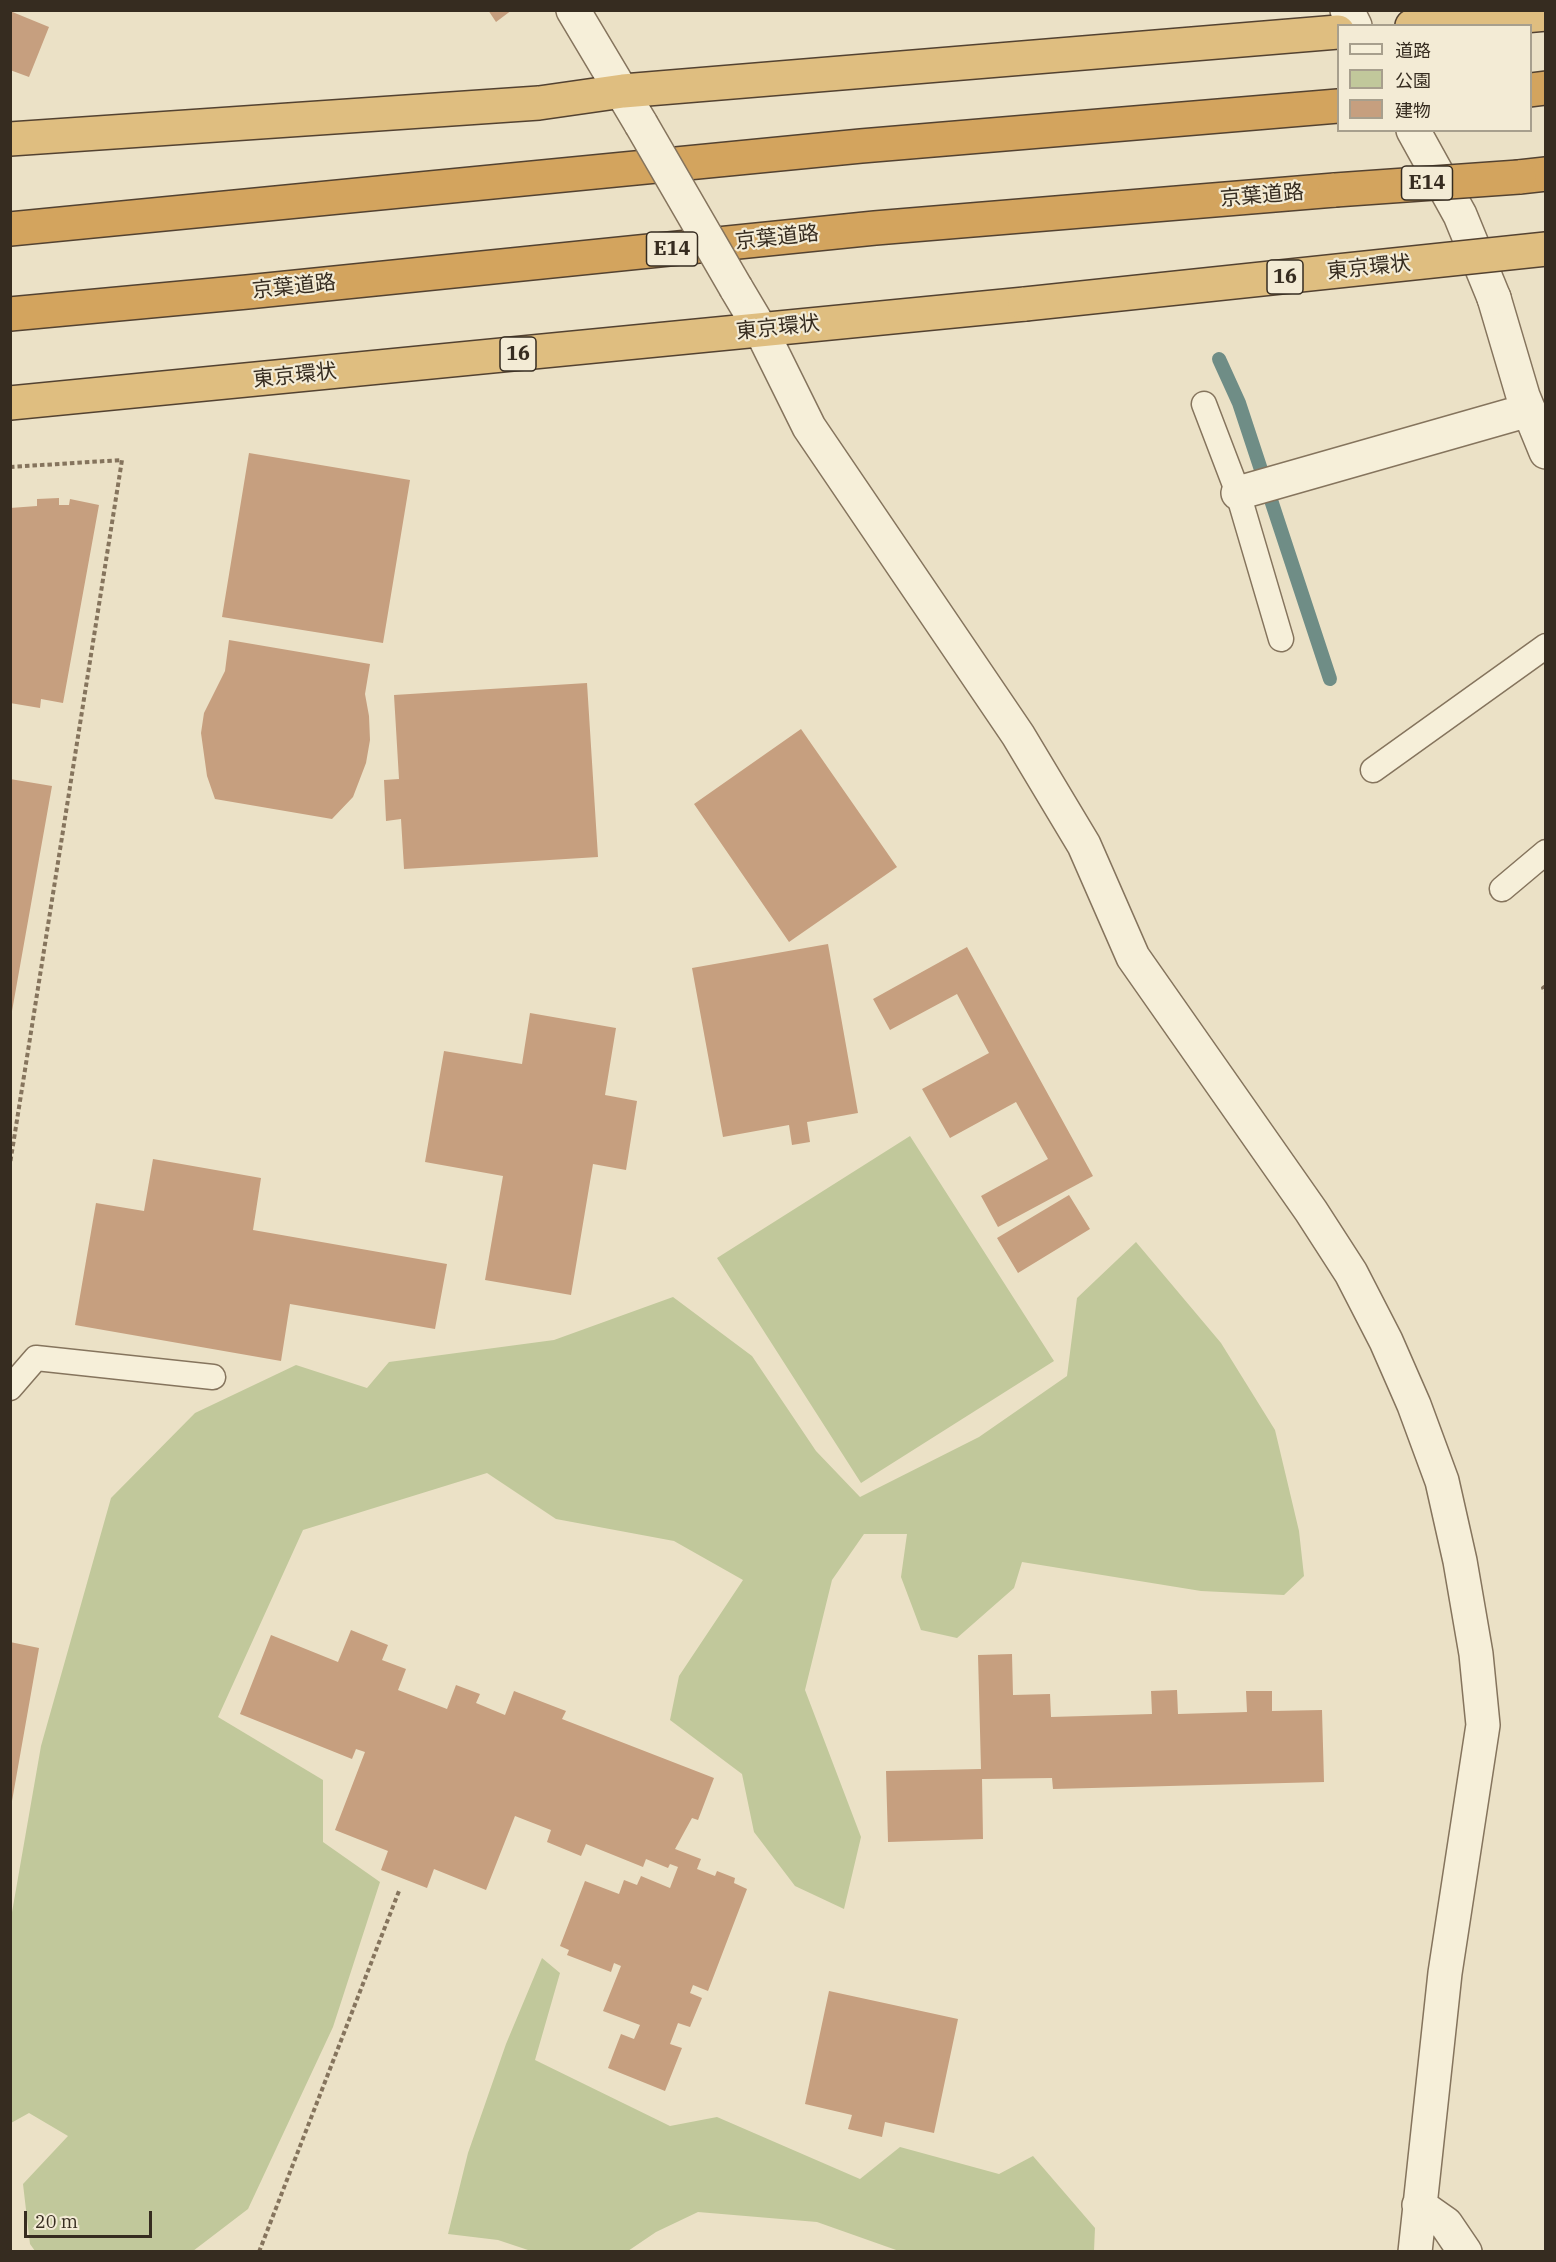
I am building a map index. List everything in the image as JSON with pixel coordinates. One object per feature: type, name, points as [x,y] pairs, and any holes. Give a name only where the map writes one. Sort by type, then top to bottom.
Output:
[{"type":"highway","points":[[1432,24],[1545,14]]},
{"type":"highway","points":[[10,139],[539,103],[623,91],[1337,32]]},
{"type":"highway","points":[[10,229],[861,146],[1337,106]]},
{"type":"highway","name":"京葉道路","points":[[10,314],[875,228],[1532,176]]},
{"type":"highway","name":"東京環状","points":[[10,403],[1024,304],[1545,249]]},
{"type":"street","points":[[573,10],[623,91],[761,330],[809,427],[1018,735],[1084,845],[1133,957],[1311,1211],[1351,1273],[1386,1341],[1414,1405],[1442,1481],[1460,1561],[1476,1654],[1483,1725],[1445,1973],[1415,2252]]},
{"type":"street","points":[[1347,10],[1354,24]]},
{"type":"street","points":[[1414,132],[1460,215],[1494,298],[1529,410],[1545,452]]},
{"type":"street","points":[[1238,494],[1529,410]]},
{"type":"street","points":[[1419,2205],[1446,2224],[1465,2252]]},
{"type":"lane","points":[[1204,404],[1238,494],[1281,639]]},
{"type":"lane","points":[[1372,770],[1545,646]]},
{"type":"lane","points":[[1502,889],[1545,852]]},
{"type":"lane","points":[[10,1388],[36,1358],[213,1377]]},
{"type":"path","points":[[10,467],[122,460],[10,1164]]},
{"type":"path","points":[[1545,986],[1543,988],[1545,992]]},
{"type":"path","points":[[259,2252],[399,1891]]},
{"type":"green space","points":[[910,1136],[1054,1361],[861,1483],[717,1258]]},
{"type":"green space","points":[[1136,1242],[1221,1343],[1275,1430],[1299,1531],[1304,1576],[1284,1595],[1201,1591],[1022,1562],[1014,1588],[957,1638],[921,1630],[901,1577],[907,1534],[864,1534],[832,1580],[805,1690],[861,1837],[844,1909],[795,1886],[754,1832],[742,1774],[670,1720],[679,1676],[743,1580],[674,1541],[556,1519],[487,1473],[303,1530],[218,1717],[323,1780],[323,1842],[380,1882],[333,2027],[248,2209],[193,2251],[35,2251],[30,2244],[23,2184],[68,2136],[29,2113],[11,2123],[11,1918],[41,1746],[111,1498],[195,1413],[296,1365],[367,1388],[389,1362],[554,1340],[673,1297],[752,1356],[816,1451],[860,1497],[979,1437],[1067,1376],[1077,1298]]},
{"type":"green space","points":[[542,1958],[560,1973],[535,2060],[670,2126],[717,2117],[860,2179],[900,2147],[999,2174],[1033,2156],[1095,2228],[1094,2251],[899,2251],[817,2222],[698,2212],[656,2232],[628,2251],[531,2251],[498,2240],[448,2234],[468,2153],[506,2044]]},
{"type":"building","points":[[488,10],[512,10],[496,22]]},
{"type":"building","points":[[10,11],[49,27],[29,77],[10,70]]},
{"type":"building","points":[[249,453],[410,480],[383,643],[222,617]]},
{"type":"building","points":[[59,498],[59,505],[69,505],[70,499],[99,505],[63,703],[41,699],[40,708],[10,703],[10,508],[37,506],[37,499]]},
{"type":"building","points":[[229,640],[370,664],[365,694],[370,740],[366,763],[353,797],[332,819],[215,799],[207,776],[201,733],[204,713],[225,671]]},
{"type":"building","points":[[587,683],[598,857],[404,869],[401,819],[386,821],[384,780],[399,779],[394,695]]},
{"type":"building","points":[[801,729],[897,867],[789,942],[694,804]]},
{"type":"building","points":[[10,779],[52,786],[12,1011],[10,1011]]},
{"type":"building","points":[[828,944],[858,1113],[807,1122],[810,1142],[792,1145],[789,1125],[723,1137],[692,968]]},
{"type":"building","points":[[967,947],[1093,1176],[998,1227],[981,1196],[1048,1159],[1016,1102],[950,1138],[922,1089],[989,1053],[957,994],[890,1030],[873,999]]},
{"type":"building","points":[[530,1013],[616,1028],[605,1095],[637,1101],[626,1170],[593,1164],[571,1295],[485,1280],[503,1176],[425,1162],[444,1051],[522,1064]]},
{"type":"building","points":[[153,1159],[261,1178],[253,1230],[447,1264],[435,1329],[290,1304],[281,1361],[75,1325],[96,1203],[144,1211]]},
{"type":"building","points":[[1069,1195],[1090,1229],[1018,1273],[997,1238]]},
{"type":"building","points":[[351,1630],[388,1645],[382,1660],[406,1669],[398,1690],[447,1709],[456,1685],[480,1694],[476,1703],[505,1715],[514,1691],[566,1711],[562,1719],[714,1778],[698,1820],[692,1818],[675,1849],[701,1859],[697,1869],[715,1876],[717,1871],[735,1878],[734,1883],[747,1889],[708,1991],[693,1985],[690,1993],[702,1998],[690,2027],[678,2023],[670,2044],[682,2048],[665,2091],[608,2068],[621,2034],[634,2039],[640,2025],[603,2011],[621,1966],[614,1963],[611,1972],[567,1955],[569,1950],[560,1946],[585,1881],[619,1894],[624,1880],[637,1885],[641,1876],[670,1888],[678,1867],[670,1864],[668,1868],[646,1859],[643,1867],[586,1844],[581,1856],[547,1842],[551,1830],[515,1816],[486,1890],[434,1869],[427,1888],[381,1870],[388,1851],[335,1830],[365,1752],[356,1749],[352,1759],[240,1714],[271,1635],[338,1662]]},
{"type":"building","points":[[10,1642],[39,1648],[12,1801],[10,1801]]},
{"type":"building","points":[[1012,1654],[1013,1695],[1050,1694],[1051,1717],[1152,1714],[1151,1691],[1177,1690],[1178,1714],[1247,1712],[1246,1691],[1272,1691],[1272,1711],[1322,1710],[1324,1782],[1053,1789],[1052,1778],[982,1779],[983,1839],[888,1842],[886,1771],[981,1769],[978,1655]]},
{"type":"building","points":[[829,1991],[958,2019],[934,2133],[885,2122],[882,2137],[848,2129],[852,2115],[805,2104]]},
{"type":"waterway","points":[[1219,359],[1239,403],[1330,679]]}]
